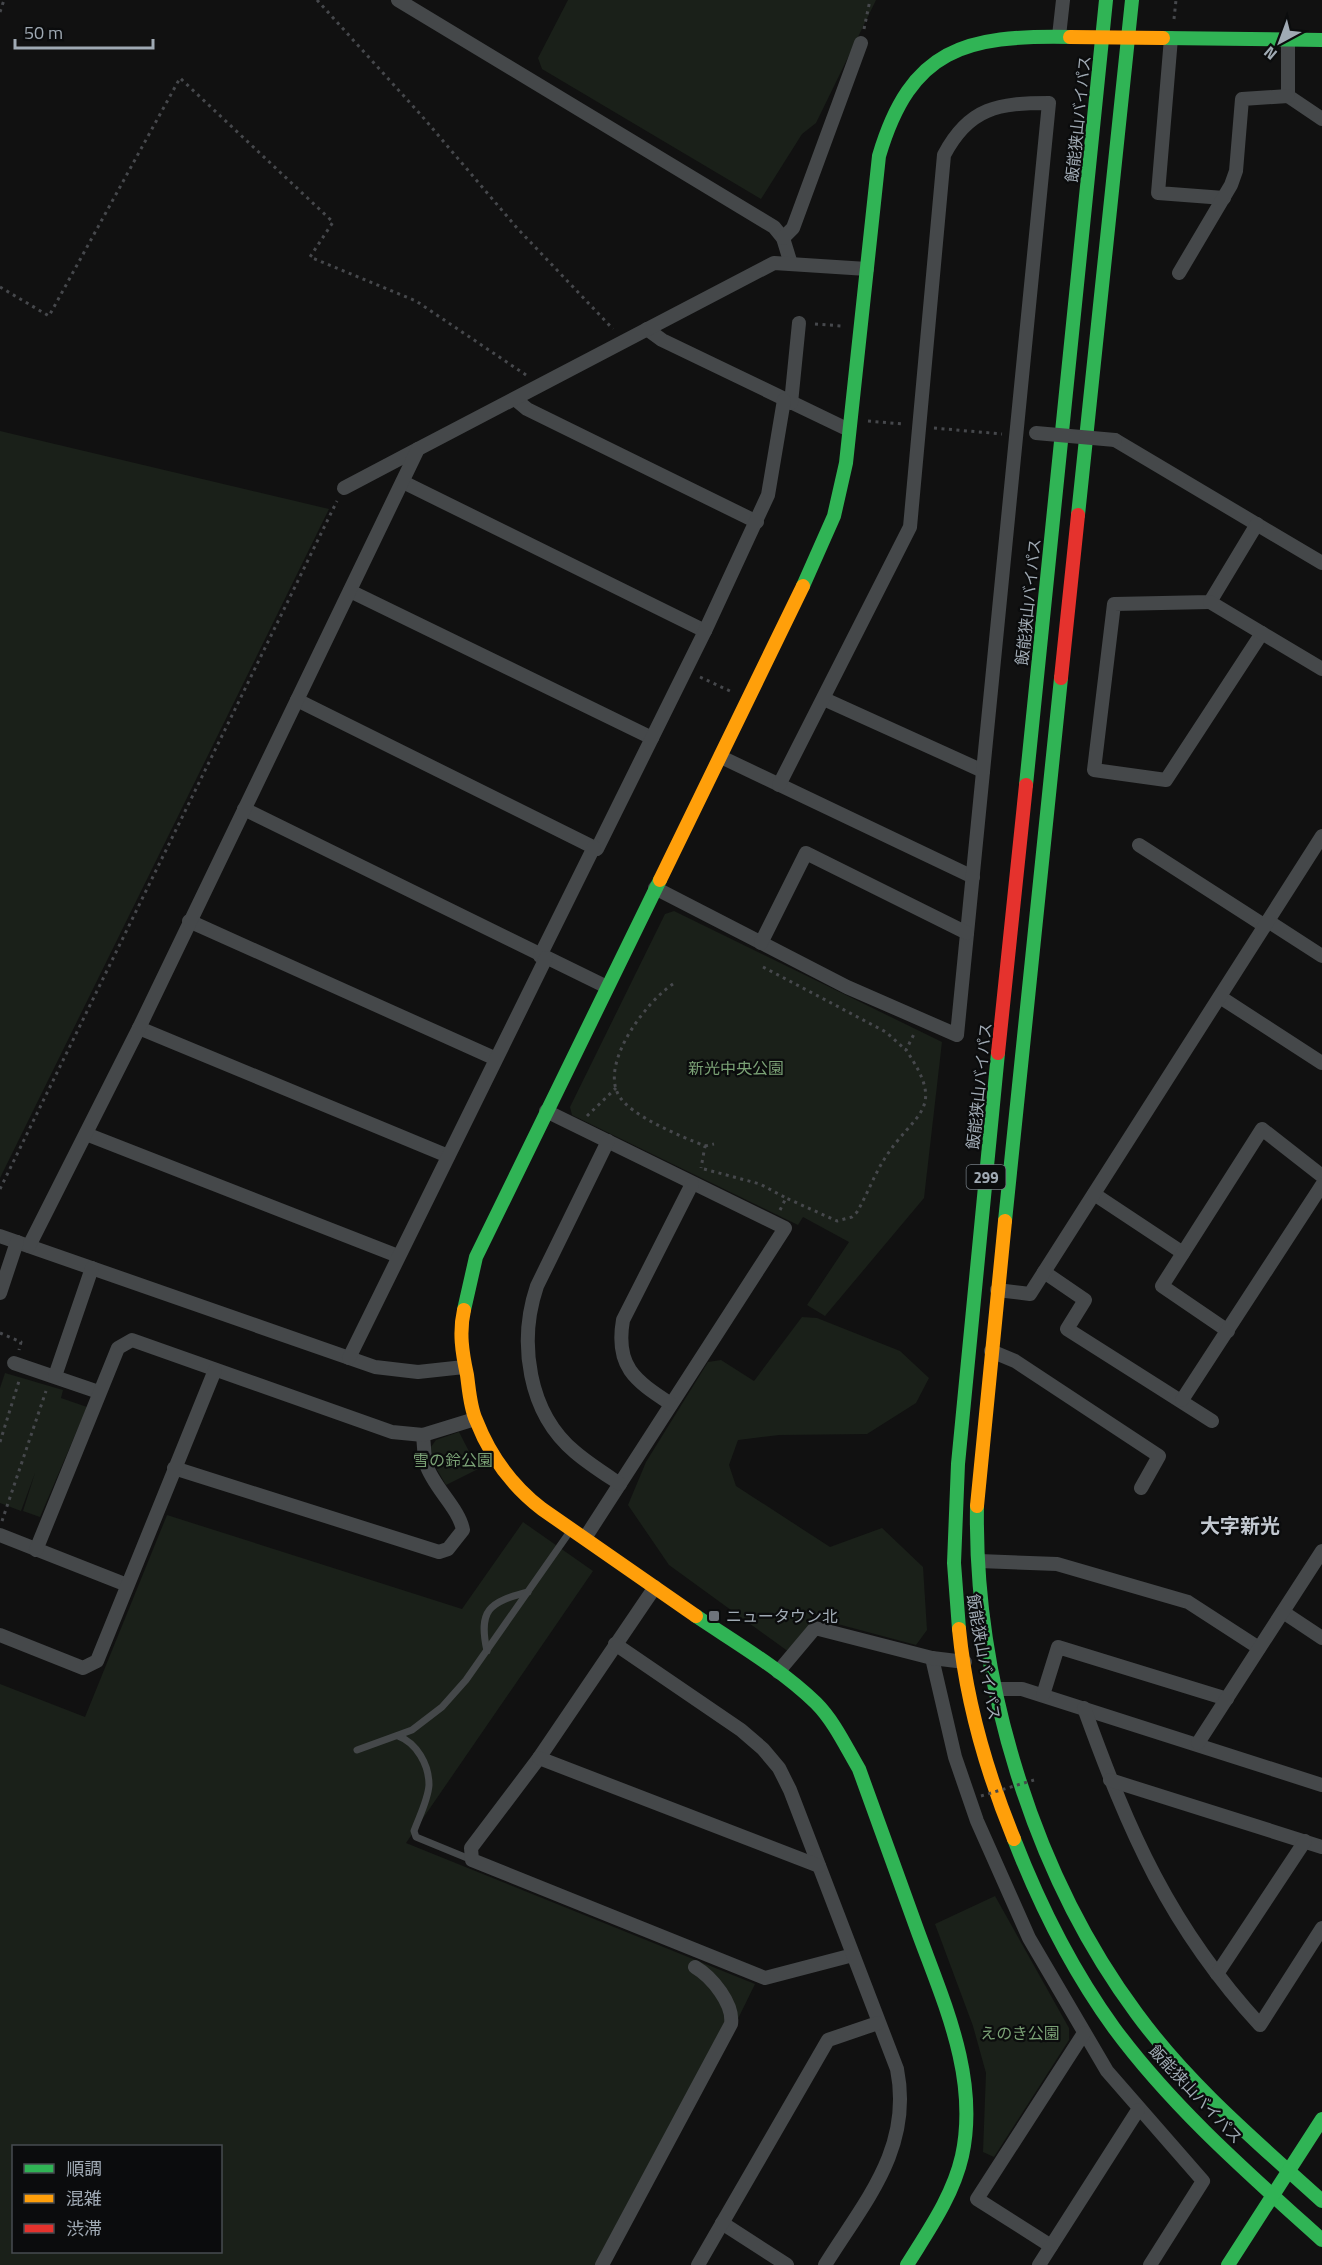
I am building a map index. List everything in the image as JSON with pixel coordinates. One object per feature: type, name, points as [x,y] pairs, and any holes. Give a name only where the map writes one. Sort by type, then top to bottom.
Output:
[{"type":"main road","name":"飯能狭山バイパス","points":[[1106,0],[964,1389],[954,1518],[955,1589],[965,1662],[978,1721],[1011,1831],[1035,1890],[1086,1984],[1114,2028],[1158,2082],[1273,2196],[1322,2240]]},
{"type":"main road","name":"飯能狭山バイパス","points":[[1132,0],[997,1290],[977,1508],[979,1561],[988,1654],[1013,1754],[1058,1881],[1107,1971],[1178,2064],[1235,2122],[1322,2201]]},
{"type":"main road","points":[[907,2265],[946,2200],[962,2155],[968,2105],[964,2070],[951,2023],[858,1769],[840,1734],[817,1704],[778,1672],[571,1530],[520,1492],[498,1463],[475,1419],[464,1366],[461,1325],[476,1257],[655,888],[750,701],[824,543],[841,488],[883,136],[889,118],[912,83],[943,57],[975,42],[996,38],[1322,40]]},
{"type":"main road","points":[[1228,2265],[1322,2119]]},
{"type":"street","points":[[398,0],[774,227],[783,238],[790,264]]},
{"type":"street","points":[[1063,0],[1065,37]]},
{"type":"street","points":[[1167,38],[1158,193],[1224,198]]},
{"type":"street","points":[[1288,40],[1288,96]]},
{"type":"street","points":[[783,238],[793,228],[861,43]]},
{"type":"street","points":[[1179,273],[1224,198],[1236,171],[1242,99],[1288,96],[1322,119]]},
{"type":"street","points":[[655,888],[847,987],[957,1035],[1049,103],[1012,103],[977,115],[953,137],[944,155],[910,527],[778,785]]},
{"type":"street","points":[[344,488],[774,263],[867,269]]},
{"type":"street","points":[[297,700],[597,849],[705,631],[768,495],[787,401],[798,323]]},
{"type":"street","points":[[647,328],[662,340],[849,430]]},
{"type":"street","points":[[514,399],[527,408],[757,522]]},
{"type":"street","points":[[1015,436],[1036,434],[1115,440],[1322,563]]},
{"type":"street","points":[[0,1293],[23,1244],[86,1134],[139,1028],[418,449]]},
{"type":"street","points":[[403,482],[705,631]]},
{"type":"street","points":[[1210,602],[1257,524]]},
{"type":"street","points":[[350,591],[652,738]]},
{"type":"street","points":[[1262,633],[1166,780],[1094,770],[1114,604],[1210,602],[1262,633],[1322,669]]},
{"type":"street","points":[[824,699],[983,771]]},
{"type":"street","points":[[721,757],[973,877]]},
{"type":"street","points":[[244,809],[607,987]]},
{"type":"street","points":[[997,1290],[1030,1294],[1266,924],[1317,856],[1322,836]]},
{"type":"street","points":[[1139,845],[1322,956]]},
{"type":"street","points":[[349,1358],[448,1156],[594,847]]},
{"type":"street","points":[[761,943],[806,854],[967,933]]},
{"type":"street","points":[[189,921],[494,1058]]},
{"type":"street","points":[[1220,997],[1322,1063]]},
{"type":"street","points":[[139,1028],[448,1156]]},
{"type":"street","points":[[546,1111],[785,1228],[585,1538]]},
{"type":"street","points":[[1228,1331],[1162,1286],[1262,1129],[1322,1176]]},
{"type":"street","points":[[86,1134],[398,1256]]},
{"type":"street","points":[[608,1141],[537,1287],[529,1309],[526,1333],[530,1374],[556,1432],[574,1451],[620,1484]]},
{"type":"street","points":[[671,1404],[635,1380],[626,1365],[620,1337],[623,1320],[692,1184]]},
{"type":"street","points":[[1182,1400],[1322,1185]]},
{"type":"street","points":[[1094,1194],[1183,1253]]},
{"type":"street","points":[[0,1236],[375,1367],[404,1372],[464,1366]]},
{"type":"street","points":[[55,1376],[92,1268]]},
{"type":"street","points":[[1044,1272],[1085,1300],[1067,1329],[1212,1421]]},
{"type":"street","points":[[36,1550],[118,1348],[132,1340],[392,1432],[423,1435],[475,1419]]},
{"type":"street","points":[[991,1352],[1015,1361],[1159,1456],[1141,1488]]},
{"type":"street","points":[[14,1363],[99,1392]]},
{"type":"street","points":[[0,1635],[83,1668],[97,1661],[216,1370]]},
{"type":"street","points":[[174,1468],[439,1552],[448,1549],[463,1530],[461,1517],[450,1506],[426,1464],[423,1435]]},
{"type":"street","points":[[0,1535],[127,1586]]},
{"type":"street","points":[[1198,1743],[1322,1551]]},
{"type":"street","points":[[979,1561],[1057,1564],[1188,1602],[1259,1648]]},
{"type":"street","points":[[655,1587],[539,1758],[471,1848],[472,1860],[765,1978],[852,1955]]},
{"type":"street","points":[[1283,1612],[1322,1638]]},
{"type":"street","points":[[778,1672],[814,1628],[932,1658],[965,1662]]},
{"type":"street","points":[[615,1644],[741,1730],[763,1749],[779,1768],[790,1790],[897,2069],[900,2088],[898,2134],[891,2156],[880,2178],[825,2265]]},
{"type":"street","points":[[1043,1695],[1058,1647],[1227,1699]]},
{"type":"street","points":[[932,1658],[955,1757],[977,1821],[1029,1938],[1107,2071],[1138,2110],[1203,2181],[1150,2265]]},
{"type":"street","points":[[997,1689],[1022,1689],[1043,1695],[1198,1743],[1322,1785]]},
{"type":"street","points":[[1084,1708],[1110,1780],[1157,1884],[1179,1922],[1217,1974],[1260,2025],[1322,1928]]},
{"type":"street","points":[[539,1758],[819,1866]]},
{"type":"street","points":[[1110,1780],[1322,1847]]},
{"type":"street","points":[[1217,1974],[1305,1841]]},
{"type":"street","points":[[602,2265],[731,2024],[730,2007],[703,1972],[695,1967]]},
{"type":"street","points":[[698,2265],[828,2040],[878,2023]]},
{"type":"street","points":[[1051,2246],[977,2199],[1083,2033]]},
{"type":"street","points":[[1039,2265],[1138,2110]]},
{"type":"street","points":[[722,2223],[787,2265]]},
{"type":"lane","points":[[357,1750],[412,1730],[442,1707],[466,1680],[571,1530]]},
{"type":"lane","points":[[487,1651],[482,1630],[484,1617],[499,1602],[528,1592]]},
{"type":"lane","points":[[398,1736],[416,1746],[428,1775],[429,1787],[414,1831],[416,1837],[472,1860]]},
{"type":"path","points":[[0,12],[4,0]]},
{"type":"path","points":[[317,0],[421,115],[517,228],[613,329]]},
{"type":"path","points":[[861,43],[870,0]]},
{"type":"path","points":[[0,287],[49,316],[180,78],[333,222],[310,257],[416,301],[528,376]]},
{"type":"path","points":[[798,323],[845,327]]},
{"type":"path","points":[[0,1189],[344,488]]},
{"type":"path","points":[[686,670],[750,701]]},
{"type":"path","points":[[701,1168],[760,1185],[837,1221],[852,1217],[856,1212],[883,1160],[923,1110],[924,1085],[906,1050],[886,1032],[763,967]]},
{"type":"path","points":[[673,984],[658,994],[634,1023],[619,1062],[616,1088],[628,1107],[705,1146],[714,1144]]},
{"type":"path","points":[[906,1050],[921,1019]]},
{"type":"path","points":[[580,1128],[596,1106],[616,1088]]},
{"type":"path","points":[[692,1184],[701,1168],[705,1146]]},
{"type":"path","points":[[773,1222],[786,1198]]},
{"type":"path","points":[[0,1333],[21,1342],[14,1363]]},
{"type":"path","points":[[0,1442],[20,1381],[28,1383]]},
{"type":"path","points":[[0,1529],[46,1389],[37,1386]]},
{"type":"path","points":[[981,1796],[1034,1780]]},
{"type":"green space","points":[[568,0],[876,0],[816,123],[802,134],[761,199],[542,69],[538,58]]},
{"type":"green space","points":[[0,431],[329,509],[0,1178]]},
{"type":"green space","name":"新光中央公園","points":[[674,911],[942,1042],[924,1198],[825,1316],[807,1305],[849,1242],[803,1217],[798,1225],[572,1115],[570,1107],[665,914]]},
{"type":"green space","points":[[802,1317],[817,1318],[900,1351],[929,1378],[916,1403],[867,1434],[779,1435],[738,1440],[729,1465],[736,1486],[830,1547],[882,1528],[923,1567],[927,1630],[916,1645],[819,1619],[789,1652],[669,1565],[628,1505],[646,1462],[708,1362],[721,1360],[754,1381]]},
{"type":"green space","points":[[5,1373],[63,1390],[61,1398],[87,1407],[40,1517],[23,1511],[35,1473],[21,1511],[0,1503],[0,1388]]},
{"type":"green space","name":"雪の鈴公園","points":[[459,1432],[478,1469],[446,1485],[432,1461],[431,1447],[436,1440]]},
{"type":"green space","points":[[167,1515],[462,1609],[523,1522],[593,1571],[406,1843],[755,1984],[606,2265],[0,2265],[0,1684],[85,1717]]},
{"type":"green space","name":"えのき公園","points":[[995,1896],[1069,2028],[1069,2040],[994,2157],[983,2152],[986,2073],[973,2026],[935,1924]]},
{"type":"traffic: fast","points":[[1026,785],[1106,0]]},
{"type":"traffic: fast","points":[[1078,515],[1132,0]]},
{"type":"traffic: fast","points":[[803,586],[834,516],[846,463],[879,156],[892,120],[908,92],[926,70],[947,55],[972,45],[1000,40],[1070,37]]},
{"type":"traffic: fast","points":[[1163,38],[1322,40]]},
{"type":"traffic: fast","points":[[1005,1221],[1061,678]]},
{"type":"traffic: fast","points":[[464,1310],[476,1257],[660,880]]},
{"type":"traffic: fast","points":[[959,1629],[954,1563],[958,1464],[998,1053]]},
{"type":"traffic: fast","points":[[977,1506],[979,1572],[986,1639],[999,1706],[1017,1772],[1040,1837],[1068,1900],[1100,1959],[1157,2040],[1201,2089],[1322,2201]]},
{"type":"traffic: fast","points":[[696,1616],[788,1679],[816,1703],[834,1726],[859,1769],[948,2014],[956,2041],[966,2098],[966,2127],[962,2156],[946,2199],[907,2265]]},
{"type":"traffic: fast","points":[[1014,1839],[1058,1937],[1084,1983],[1114,2028],[1186,2113],[1322,2240]]},
{"type":"traffic: fast","points":[[1228,2265],[1322,2119]]},
{"type":"traffic: slow","points":[[1070,37],[1163,38]]},
{"type":"traffic: slow","points":[[660,880],[803,586]]},
{"type":"traffic: slow","points":[[977,1506],[1005,1221]]},
{"type":"traffic: slow","points":[[464,1310],[462,1342],[472,1409],[488,1446],[503,1469],[542,1509],[696,1616]]},
{"type":"traffic: slow","points":[[959,1629],[972,1710],[995,1788],[1014,1839]]},
{"type":"traffic: jam","points":[[1061,678],[1078,515]]},
{"type":"traffic: jam","points":[[998,1053],[1026,785]]},
{"type":"place","name":"ニュータウン北","points":[[714,1616]]},
{"type":"district","name":"大字新光","points":[[1240,1525]]}]
